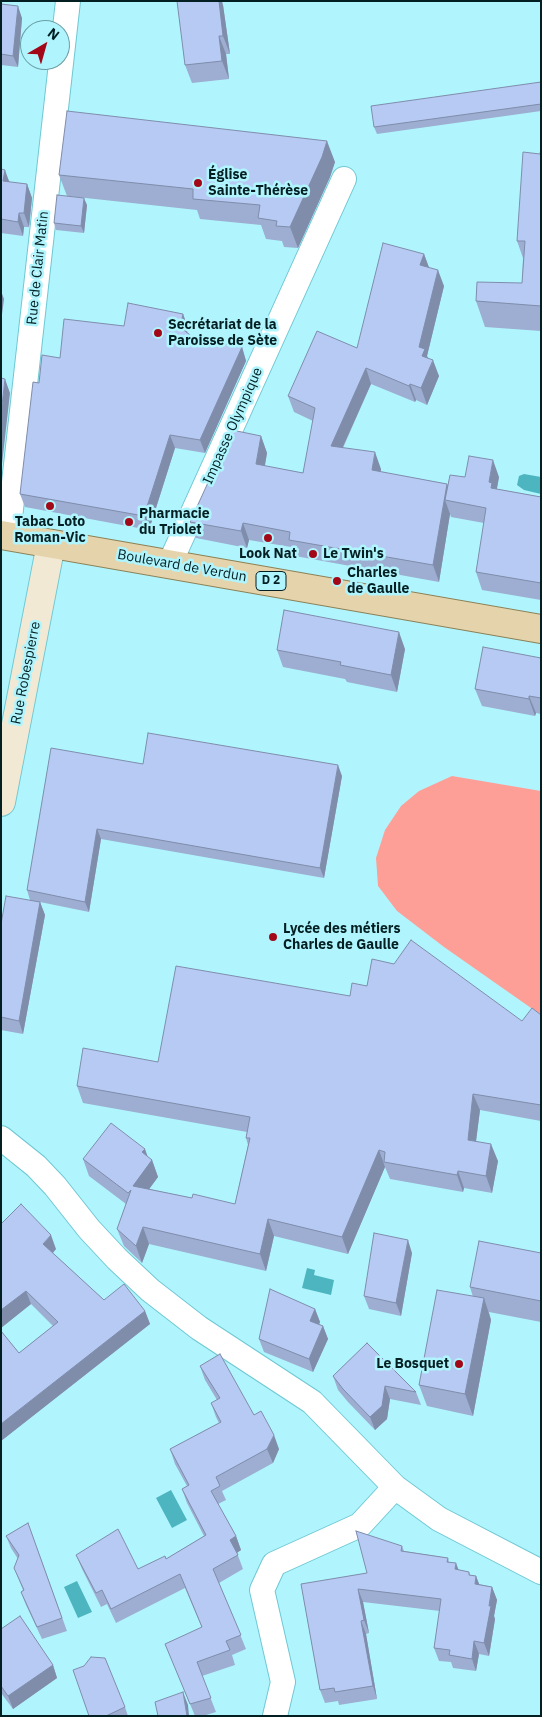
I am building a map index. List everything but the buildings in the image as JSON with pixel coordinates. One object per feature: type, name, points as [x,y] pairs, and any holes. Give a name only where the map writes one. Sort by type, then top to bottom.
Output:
[{"type":"main road","name":"Boulevard de Verdun","points":[[5,535],[541,629]]},
{"type":"street","name":"Rue de Clair Matin","points":[[5,535],[68,1]]},
{"type":"street","name":"Impasse Olympique","points":[[170,563],[344,179]]},
{"type":"street","name":"Rue Robespierre","points":[[1,802],[50,544]]},
{"type":"street","points":[[1,1138],[36,1166],[55,1186],[89,1229],[150,1290],[199,1328],[312,1402],[395,1487],[439,1519],[541,1572]]},
{"type":"street","points":[[275,1716],[283,1682],[262,1590],[274,1564],[360,1525],[395,1487]]},
{"type":"shaded area","points":[[452,776],[541,791],[541,1015],[444,947],[397,911],[378,886],[376,858],[385,830],[401,806],[419,791]]},
{"type":"water","points":[[524,474],[541,477],[541,494],[524,490],[517,485],[519,476]]},
{"type":"water","points":[[307,1268],[315,1270],[314,1275],[334,1280],[331,1295],[302,1288]]},
{"type":"water","points":[[171,1490],[187,1520],[172,1528],[156,1498]]},
{"type":"water","points":[[77,1581],[92,1612],[78,1618],[64,1587]]},
{"type":"place","name":"Église Sainte-Thérèse","points":[[198,183]]},
{"type":"place","name":"Secrétariat de la Paroisse de Sète","points":[[158,333]]},
{"type":"place","name":"Tabac Loto Roman-Vic","points":[[50,506]]},
{"type":"place","name":"Pharmacie du Triolet","points":[[129,522]]},
{"type":"place","name":"Look Nat","points":[[268,538]]},
{"type":"place","name":"Le Twin's","points":[[313,554]]},
{"type":"place","name":"Charles de Gaulle","points":[[337,581]]},
{"type":"place","name":"Lycée des métiers Charles de Gaulle","points":[[273,937]]},
{"type":"place","name":"Le Bosquet","points":[[459,1364]]}]
